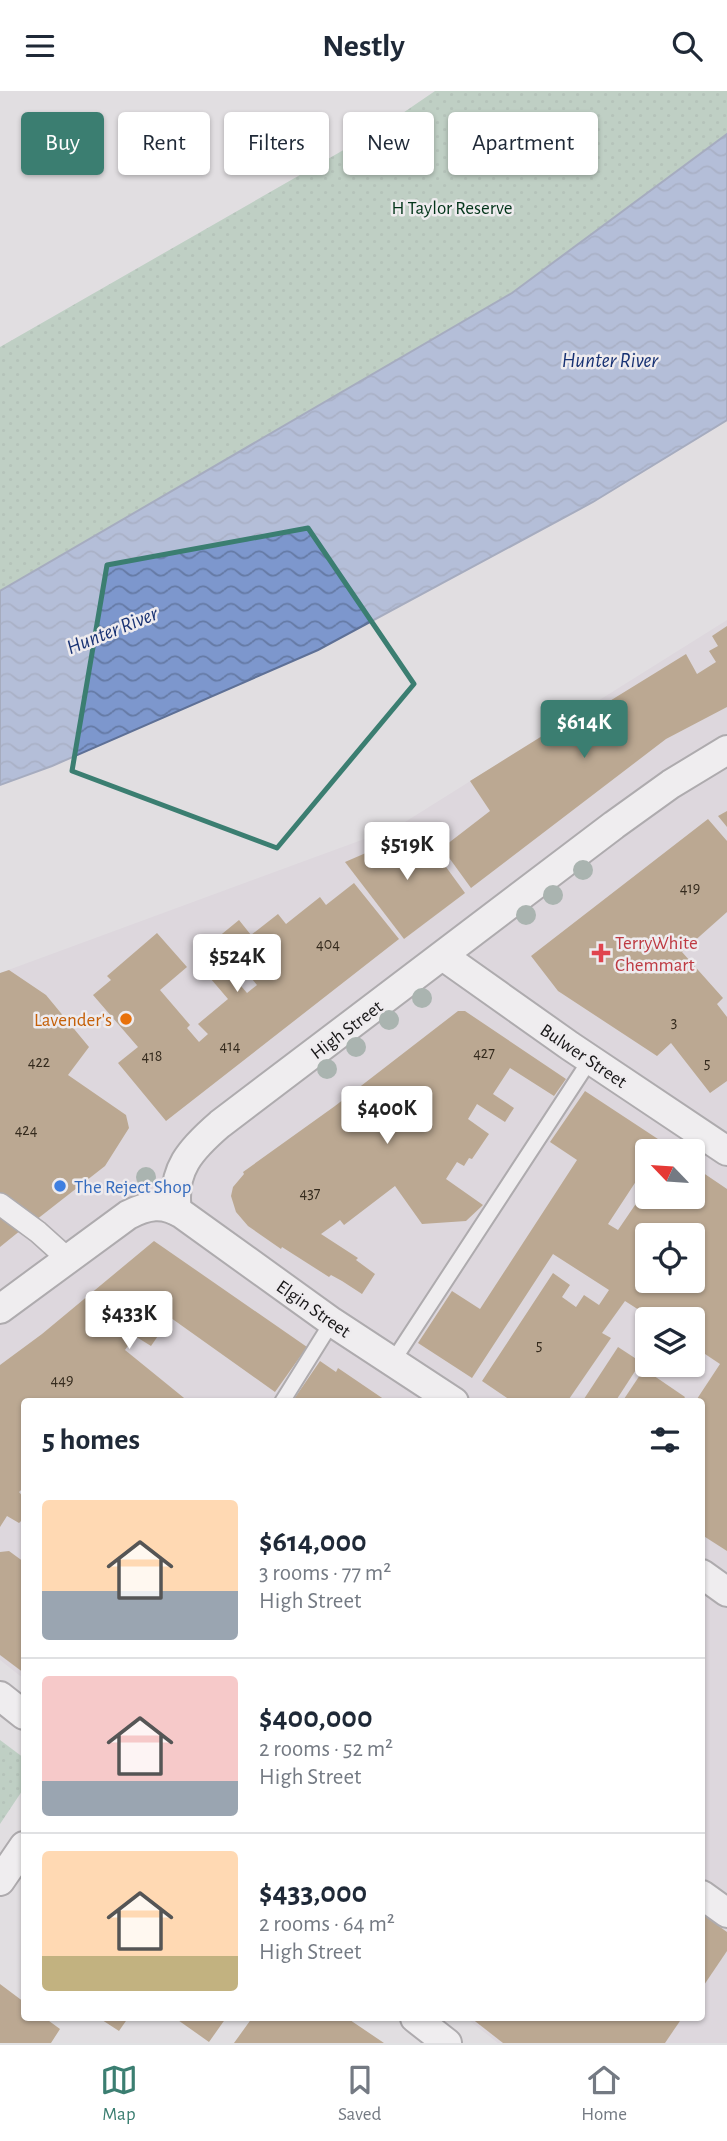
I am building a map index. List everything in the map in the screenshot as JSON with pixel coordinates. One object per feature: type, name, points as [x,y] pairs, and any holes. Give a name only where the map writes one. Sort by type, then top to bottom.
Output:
[{"type":"street","name":"High Street","points":[[177,1211],[175,1194],[181,1169],[197,1145],[253,1099],[614,825],[727,750]]},
{"type":"street","name":"Bulwer Street","points":[[443,956],[590,1060],[727,1151]]},
{"type":"street","points":[[0,1204],[38,1232],[68,1259]]},
{"type":"street","points":[[0,1309],[138,1209],[155,1205],[177,1211]]},
{"type":"street","name":"Elgin Street","points":[[177,1211],[332,1322],[447,1398]]},
{"type":"street","points":[[705,1576],[727,1592]]},
{"type":"street","points":[[0,1696],[21,1713]]},
{"type":"street","points":[[0,1881],[21,1850]]},
{"type":"street","points":[[705,1897],[727,1913]]},
{"type":"street","points":[[419,2021],[447,2043]]},
{"type":"lane","points":[[393,1361],[590,1060]]},
{"type":"lane","points":[[284,1398],[332,1322]]},
{"type":"highlighted area","points":[[308,528],[414,684],[277,848],[72,771],[107,565]]},
{"type":"shaded area","points":[[727,620],[727,2043],[498,2043],[470,2021],[705,2021],[705,1398],[21,1398],[21,1677],[0,1660],[0,973],[397,827]]},
{"type":"green space","name":"H Taylor Reserve","points":[[435,91],[727,91],[727,134],[512,293],[0,591],[0,347],[300,175],[329,175],[329,158],[343,150],[343,175],[434,175],[434,112],[404,112]]},
{"type":"green space","points":[[0,1740],[21,1756],[21,1792],[0,1824]]},
{"type":"water","name":"Hunter River","points":[[727,134],[727,420],[593,502],[318,650],[52,766],[0,785],[0,591],[512,293]]},
{"type":"building","points":[[727,626],[727,707],[666,739],[471,888],[442,848],[490,811],[470,781],[584,710],[587,715],[686,654],[697,674],[716,662],[709,651],[718,646],[712,636]]},
{"type":"building","points":[[727,811],[727,827],[718,816]]},
{"type":"building","points":[[708,819],[727,841],[727,912],[682,952],[723,998],[717,1004],[727,1017],[727,1081],[710,1093],[671,1043],[657,1056],[558,991],[531,956]]},
{"type":"building","points":[[419,830],[465,893],[404,939],[345,862]]},
{"type":"building","points":[[354,883],[399,939],[166,1121],[118,1063],[138,1047],[93,995],[111,980],[107,976],[157,933],[187,967],[160,990],[190,1025],[187,1028],[199,1042],[208,1034],[198,1024],[228,999],[199,965],[213,953],[247,993],[257,985],[217,938],[239,920],[251,935],[278,914],[286,924],[320,897],[326,905]]},
{"type":"building","points":[[9,970],[46,995],[89,1047],[68,1075],[126,1115],[129,1128],[105,1166],[36,1220],[0,1195],[0,973]]},
{"type":"building","points":[[458,1011],[465,1011],[566,1079],[554,1096],[510,1068],[493,1094],[514,1108],[505,1122],[477,1104],[468,1119],[489,1134],[472,1159],[469,1158],[464,1166],[457,1162],[446,1179],[483,1205],[466,1221],[422,1224],[395,1186],[344,1225],[340,1220],[321,1234],[358,1258],[356,1260],[375,1274],[362,1294],[282,1247],[281,1249],[248,1226],[236,1212],[231,1196],[233,1187],[243,1172],[335,1106]]},
{"type":"building","points":[[585,1091],[658,1139],[635,1139],[635,1183],[608,1224],[618,1230],[635,1205],[635,1209],[705,1209],[705,1174],[727,1189],[727,1551],[705,1537],[705,1398],[698,1398],[720,1364],[705,1354],[705,1307],[635,1307],[625,1301],[602,1333],[611,1338],[570,1398],[507,1398],[482,1381],[553,1273],[570,1285],[562,1297],[576,1307],[584,1295],[599,1305],[609,1290],[553,1254],[472,1378],[418,1343],[452,1291],[480,1309],[577,1160],[550,1142]]},
{"type":"building","points":[[0,1215],[21,1230],[0,1247]]},
{"type":"building","points":[[154,1241],[307,1347],[275,1392],[157,1308],[150,1314],[147,1312],[141,1316],[162,1330],[151,1346],[135,1336],[125,1350],[184,1398],[21,1398],[21,1521],[19,1523],[7,1516],[0,1527],[0,1365],[42,1334]]},
{"type":"building","points":[[618,1347],[635,1358],[635,1371],[618,1398],[585,1398]]},
{"type":"building","points":[[320,1361],[336,1372],[338,1368],[382,1398],[295,1398]]},
{"type":"building","points":[[639,1377],[656,1377],[684,1398],[625,1398]]},
{"type":"building","points":[[9,1551],[21,1560],[21,1671],[0,1655],[0,1552]]},
{"type":"building","points":[[705,1916],[727,1932],[727,1951],[705,1984]]},
{"type":"building","points":[[0,1984],[21,2000],[21,2021],[49,2021],[60,2029],[51,2043],[0,2043]]},
{"type":"building","points":[[104,2021],[126,2021],[119,2031]]},
{"type":"building","points":[[179,2021],[224,2021],[209,2042]]},
{"type":"building","points":[[250,2021],[351,2021],[384,2043],[234,2043]]},
{"type":"building","points":[[475,2021],[680,2021],[665,2043],[503,2043]]},
{"type":"place","name":"TerryWhite Chemmart","points":[[601,953]]},
{"type":"place","name":"Lavender's","points":[[126,1019]]},
{"type":"place","name":"The Reject Shop","points":[[60,1186]]}]
